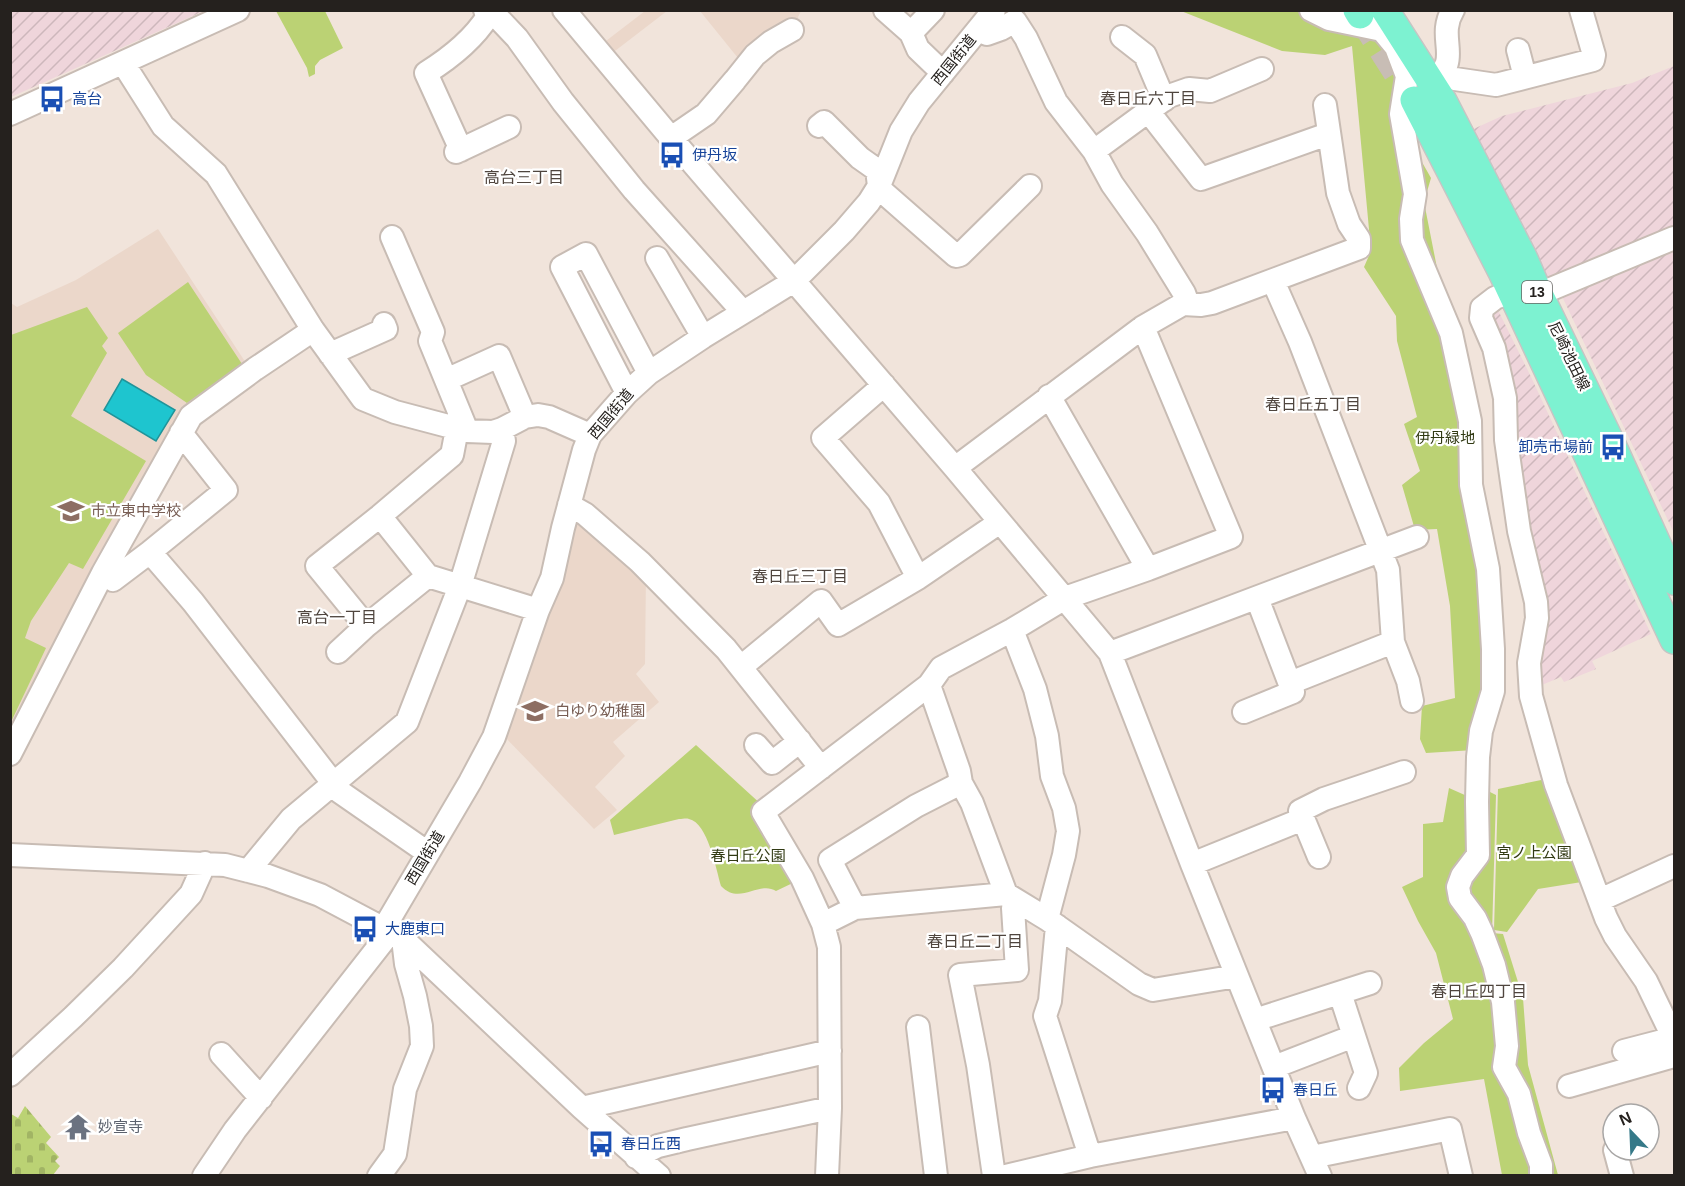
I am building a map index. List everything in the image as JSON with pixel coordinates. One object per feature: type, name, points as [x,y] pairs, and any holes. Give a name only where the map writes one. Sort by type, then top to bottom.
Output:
[{"type":"main road","name":"尼崎池田線","points":[[1367,12],[1443,101],[1524,259],[1674,578]]},
{"type":"main road","name":"尼崎池田線","points":[[1428,85],[1498,265],[1674,640]]},
{"type":"street","points":[[10,114],[238,10]]},
{"type":"street","points":[[564,10],[670,138],[884,384],[1110,653],[1192,864],[1294,1118],[1316,1166],[1450,1129],[1461,1176]]},
{"type":"street","points":[[885,10],[911,33],[918,49],[943,73]]},
{"type":"street","points":[[911,33],[933,10]]},
{"type":"street","name":"西国街道","points":[[204,1176],[235,1130],[392,933],[428,853],[494,737],[538,610],[552,578],[569,506],[590,435],[627,393],[650,373],[703,337],[794,281],[844,231],[869,202],[879,186],[901,131],[919,102],[994,10]]},
{"type":"street","points":[[1311,10],[1329,19],[1382,30],[1395,47],[1407,76],[1401,114],[1415,194],[1411,219],[1412,240],[1451,333],[1470,422],[1471,485],[1488,569],[1493,691],[1481,731],[1478,757],[1478,855],[1462,876],[1458,887],[1460,898],[1475,918],[1494,965],[1507,1030],[1504,1067],[1519,1094],[1529,1134],[1541,1165],[1541,1176]]},
{"type":"street","points":[[1428,85],[1448,64],[1446,26],[1453,10]]},
{"type":"street","points":[[1428,85],[1455,79],[1496,84],[1593,60],[1594,55],[1581,10]]},
{"type":"street","points":[[509,127],[459,151],[419,76],[443,62],[462,46],[481,27],[487,13],[498,18],[517,38],[563,102],[634,190],[743,312]]},
{"type":"street","points":[[978,30],[987,34],[1015,21],[1026,38],[1056,102],[1094,151],[1112,184],[1147,233],[1184,293],[1188,304]]},
{"type":"street","points":[[670,138],[706,114],[755,55],[771,42],[792,30]]},
{"type":"street","points":[[1122,37],[1145,55],[1156,106],[1201,180],[1328,134]]},
{"type":"street","points":[[1518,50],[1525,77]]},
{"type":"street","points":[[123,63],[163,126],[216,174],[313,330],[363,399],[395,412],[462,430],[484,432],[502,429],[525,417],[538,415],[590,435]]},
{"type":"street","points":[[1094,151],[1169,96],[1189,89],[1210,91],[1263,69]]},
{"type":"street","points":[[955,468],[1143,327],[1184,304],[1212,303],[1359,248],[1359,239],[1349,224],[1338,193],[1325,105]]},
{"type":"street","points":[[819,126],[824,122],[860,158],[877,170],[879,186],[883,192],[956,256],[960,255],[1030,186]]},
{"type":"street","points":[[366,626],[317,566],[452,455],[462,430],[446,380],[430,341],[433,332],[392,237]]},
{"type":"street","points":[[1624,1051],[1674,1038],[1646,981],[1615,936],[1556,785],[1531,696],[1529,663],[1537,618],[1536,602],[1519,531],[1506,440],[1505,398],[1494,348],[1481,318],[1482,308],[1495,297],[1510,292],[1539,294],[1674,238]]},
{"type":"street","points":[[627,393],[562,267],[586,254],[650,373]]},
{"type":"street","points":[[657,258],[703,337]]},
{"type":"street","points":[[1273,281],[1300,342],[1388,570],[1393,642],[1408,681],[1412,701]]},
{"type":"street","points":[[827,1176],[830,1108],[829,947],[824,924],[802,878],[763,812],[930,685],[941,668],[1012,630],[1065,598],[1232,537],[1143,327]]},
{"type":"street","points":[[330,354],[385,328]]},
{"type":"street","points":[[10,754],[103,573],[191,416],[313,330]]},
{"type":"street","points":[[446,380],[499,356],[525,417]]},
{"type":"street","points":[[884,384],[823,438],[879,503],[918,578]]},
{"type":"street","points":[[1050,396],[1148,569]]},
{"type":"street","points":[[248,871],[291,819],[406,722],[460,586],[504,441],[502,429]]},
{"type":"street","points":[[103,573],[113,580],[226,490],[181,433]]},
{"type":"street","points":[[569,506],[585,514],[639,562],[726,650],[821,768]]},
{"type":"street","points":[[380,516],[428,576],[538,610]]},
{"type":"street","points":[[741,667],[821,601],[838,625],[918,578],[1000,522]]},
{"type":"street","points":[[1110,653],[1417,537]]},
{"type":"street","points":[[150,552],[193,602],[340,792],[428,853]]},
{"type":"street","points":[[338,652],[428,576]]},
{"type":"street","points":[[1244,712],[1293,692],[1257,598]]},
{"type":"street","points":[[1012,630],[1035,689],[1047,736],[1052,776],[1064,808],[1068,831],[1052,923],[1050,1000],[1045,1016],[1090,1156]]},
{"type":"street","points":[[1290,683],[1393,642]]},
{"type":"street","points":[[930,685],[961,783],[972,803],[1011,897],[1013,908],[1017,970],[960,975],[978,1065],[994,1176]]},
{"type":"street","points":[[756,745],[772,763],[800,741]]},
{"type":"street","points":[[1318,857],[1300,811],[1393,772]]},
{"type":"street","points":[[855,908],[830,860],[916,806],[961,783]]},
{"type":"street","points":[[1192,864],[1303,819]]},
{"type":"street","points":[[10,855],[225,865],[320,895],[392,933],[659,1176]]},
{"type":"street","points":[[10,1075],[74,1017],[123,968],[190,894],[205,863]]},
{"type":"street","points":[[1600,900],[1674,866]]},
{"type":"street","points":[[824,924],[855,908],[1011,897],[1139,984],[1153,990],[1237,976]]},
{"type":"street","points":[[380,1176],[395,1154],[405,1089],[422,1046],[415,996],[406,964],[392,933]]},
{"type":"street","points":[[1255,1020],[1370,983]]},
{"type":"street","points":[[1340,993],[1366,1073],[1359,1088]]},
{"type":"street","points":[[918,1027],[936,1176]]},
{"type":"street","points":[[1274,1067],[1354,1036]]},
{"type":"street","points":[[582,1108],[830,1051]]},
{"type":"street","points":[[221,1054],[261,1098]]},
{"type":"street","points":[[1582,1085],[1674,1056]]},
{"type":"street","points":[[636,1157],[668,1143],[830,1108]]},
{"type":"street","points":[[1006,1176],[1090,1156],[1294,1118]]},
{"type":"shaded area","points":[[11,10],[204,10],[204,11],[11,97]]},
{"type":"shaded area","points":[[645,11],[667,11],[611,54],[602,44]]},
{"type":"shaded area","points":[[700,11],[801,11],[798,17],[800,25],[742,63]]},
{"type":"shaded area","points":[[1674,66],[1674,231],[1556,280],[1539,277],[1469,131],[1502,116],[1632,83]]},
{"type":"shaded area","name":"市立東中学校","points":[[158,229],[246,363],[187,410],[11,742],[11,303],[17,307],[76,280]]},
{"type":"shaded area","points":[[1674,243],[1674,533],[1560,292]]},
{"type":"shaded area","points":[[1495,304],[1651,634],[1592,661],[1596,669],[1564,682],[1561,677],[1537,687],[1536,581],[1488,307]]},
{"type":"shaded area","points":[[574,515],[646,573],[645,664],[636,674],[659,702],[613,742],[625,756],[595,787],[617,810],[594,829],[504,736]]},
{"type":"green space","points":[[276,11],[325,11],[343,48],[320,60],[315,66],[315,74],[309,77],[307,68]]},
{"type":"green space","name":"伊丹緑地","points":[[1181,11],[1328,11],[1349,22],[1374,11],[1427,93],[1394,113],[1431,178],[1424,202],[1437,268],[1451,318],[1480,577],[1480,635],[1487,672],[1474,750],[1426,753],[1420,739],[1422,706],[1455,698],[1450,606],[1437,529],[1415,530],[1402,485],[1420,471],[1404,424],[1417,417],[1397,341],[1396,316],[1364,267],[1371,251],[1352,46],[1325,55],[1282,51]]},
{"type":"green space","points":[[188,282],[242,364],[187,403],[146,375],[118,333]]},
{"type":"green space","points":[[87,307],[108,338],[102,346],[107,353],[71,416],[146,461],[83,569],[69,563],[31,621],[25,638],[46,648],[11,722],[11,335]]},
{"type":"green space","name":"春日丘公園","points":[[696,745],[763,806],[799,880],[776,891],[763,888],[735,894],[728,892],[721,886],[706,837],[696,822],[688,819],[679,819],[614,835],[610,820]]},
{"type":"green space","name":"宮ノ上公園","points":[[1551,778],[1588,881],[1538,889],[1507,932],[1494,930],[1498,789]]},
{"type":"green space","points":[[1449,788],[1467,796],[1490,792],[1496,795],[1492,933],[1503,934],[1523,998],[1528,1065],[1558,1175],[1502,1175],[1484,1079],[1400,1091],[1399,1068],[1453,1019],[1436,953],[1402,887],[1423,877],[1423,824],[1443,822]]},
{"type":"green space","points":[[25,1106],[51,1137],[46,1143],[59,1157],[55,1161],[60,1166],[53,1175],[11,1175],[11,1114],[18,1118]]},
{"type":"water","points":[[122,379],[175,410],[156,441],[104,410]]},
{"type":"tunnel","points":[[1360,15],[1409,92]]},
{"type":"place","name":"高台","points":[[52,99]]},
{"type":"place","name":"伊丹坂","points":[[672,155]]},
{"type":"place","name":"卸売市場前","points":[[1613,447]]},
{"type":"place","name":"市立東中学校","points":[[71,511]]},
{"type":"place","name":"白ゆり幼稚園","points":[[535,711]]},
{"type":"place","name":"大鹿東口","points":[[365,929]]},
{"type":"place","name":"春日丘","points":[[1273,1090]]},
{"type":"place","name":"妙宣寺","points":[[78,1127]]},
{"type":"place","name":"春日丘西","points":[[601,1144]]},
{"type":"district","name":"春日丘六丁目","points":[[1148,98]]},
{"type":"district","name":"高台三丁目","points":[[524,177]]},
{"type":"district","name":"春日丘五丁目","points":[[1313,404]]},
{"type":"district","name":"春日丘三丁目","points":[[800,576]]},
{"type":"district","name":"高台一丁目","points":[[337,617]]},
{"type":"district","name":"春日丘二丁目","points":[[975,941]]},
{"type":"district","name":"春日丘四丁目","points":[[1479,991]]}]
